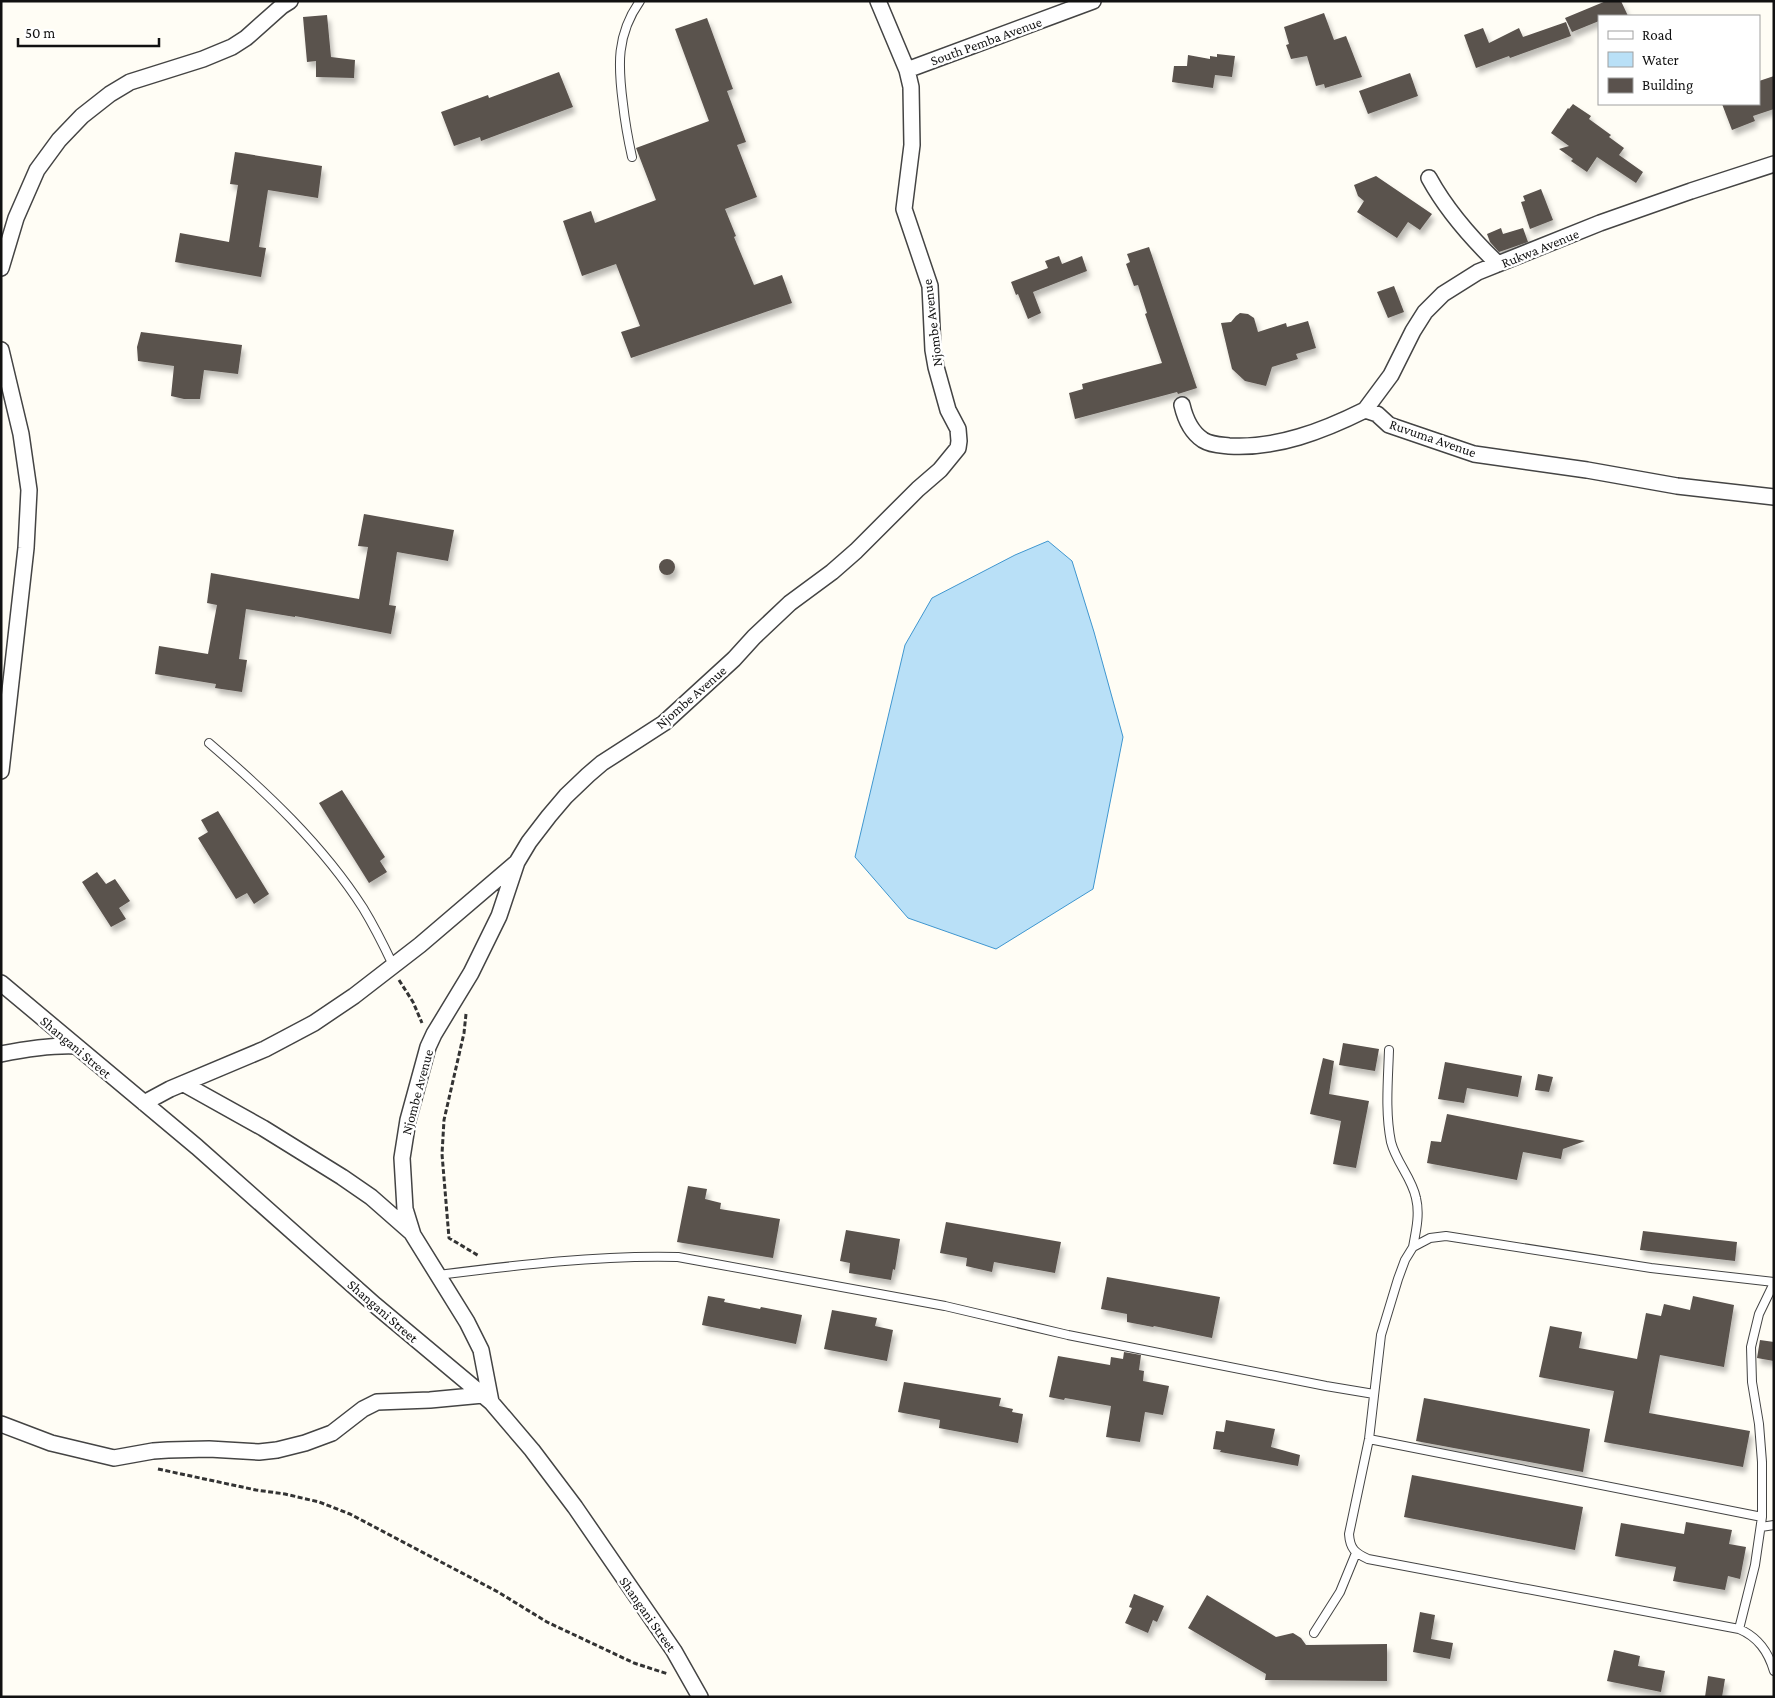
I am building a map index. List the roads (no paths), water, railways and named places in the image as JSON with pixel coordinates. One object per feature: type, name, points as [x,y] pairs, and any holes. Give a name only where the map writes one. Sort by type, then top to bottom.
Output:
[{"type":"street","points":[[1,268],[16,218],[37,170],[59,140],[82,116],[110,94],[130,82],[203,60],[232,47],[246,38],[290,1]]},
{"type":"street","name":"Njombe Avenue","points":[[487,1398],[485,1363],[481,1350],[467,1322],[413,1234],[405,1209],[402,1158],[408,1120],[428,1048],[434,1034],[471,973],[499,916],[517,862],[529,842],[549,816],[588,775],[602,763],[664,722],[734,659],[790,603],[832,572],[856,551],[918,488],[940,470],[958,448],[959,434],[948,410],[933,350],[930,286],[904,209],[912,145],[911,87],[908,70],[878,1]]},
{"type":"street","name":"South Pemba Avenue","points":[[908,70],[1093,1]]},
{"type":"street","name":"Rukwa Avenue","points":[[1365,410],[1391,375],[1412,331],[1425,312],[1443,294],[1478,272],[1600,223],[1774,164]]},
{"type":"street","points":[[1429,178],[1463,227],[1498,264]]},
{"type":"street","points":[[1,350],[21,434],[29,490],[25,556],[1,771]]},
{"type":"street","points":[[1182,405],[1189,425],[1202,440],[1213,445],[1232,446],[1267,444],[1302,436],[1365,410]]},
{"type":"street","name":"Ruvuma Avenue","points":[[1365,410],[1377,414],[1388,425],[1474,454],[1588,470],[1677,486],[1774,497]]},
{"type":"street","points":[[144,1103],[153,1097],[265,1049],[314,1023],[354,996],[454,917],[517,862]]},
{"type":"street","name":"Shangani Street","points":[[1,983],[243,1187],[375,1305],[487,1398],[532,1450],[574,1507],[674,1651],[700,1697]]},
{"type":"street","points":[[1,1054],[48,1046],[75,1046]]},
{"type":"street","points":[[184,1084],[263,1128],[342,1177],[371,1197],[413,1234]]},
{"type":"street","points":[[1,1424],[51,1443],[114,1458],[168,1450],[209,1449],[259,1452],[305,1443],[332,1433],[363,1409],[377,1402],[487,1398]]},
{"type":"lane","points":[[632,157],[625,130],[619,62],[622,37],[630,17],[640,1]]},
{"type":"lane","points":[[209,743],[248,776],[334,869],[363,908],[393,965]]},
{"type":"lane","points":[[1389,1050],[1388,1108],[1392,1144],[1397,1160],[1416,1197],[1418,1214],[1413,1247],[1405,1260],[1398,1279],[1381,1335],[1369,1440],[1349,1534],[1350,1543],[1356,1553],[1377,1561],[1739,1629],[1760,1643],[1766,1651],[1774,1670]]},
{"type":"lane","points":[[1413,1247],[1430,1238],[1446,1236],[1651,1268],[1774,1282],[1759,1314],[1751,1347],[1752,1382],[1759,1424],[1762,1462],[1762,1517],[1751,1584],[1739,1629]]},
{"type":"lane","points":[[438,1275],[638,1256],[678,1258],[946,1306],[1068,1336],[1374,1394]]},
{"type":"lane","points":[[1369,1440],[1762,1517]]},
{"type":"lane","points":[[1761,1527],[1774,1525]]},
{"type":"lane","points":[[1314,1633],[1340,1592],[1356,1553]]},
{"type":"water","points":[[1048,541],[1072,561],[1123,737],[1093,889],[996,949],[908,918],[855,857],[905,645],[932,598],[1015,555]]}]
